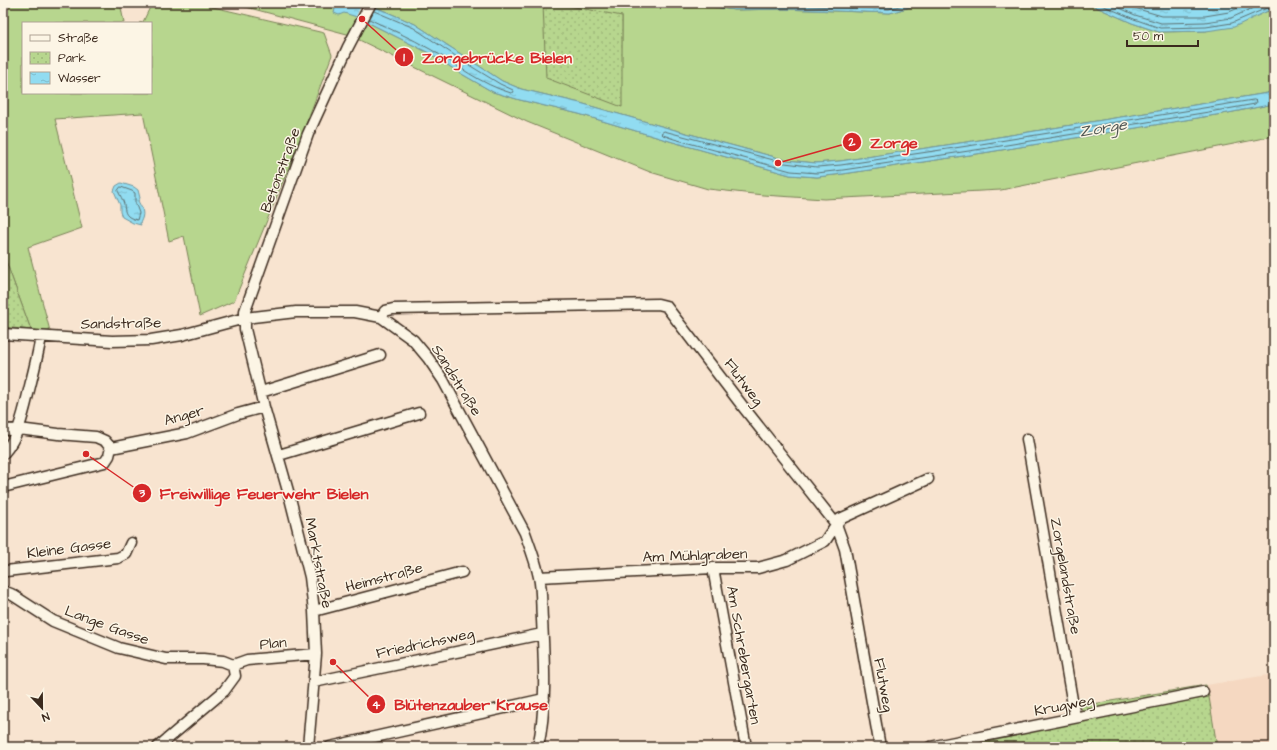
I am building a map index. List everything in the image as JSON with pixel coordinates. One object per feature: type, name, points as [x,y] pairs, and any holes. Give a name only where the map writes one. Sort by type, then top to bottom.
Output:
[{"type":"street","name":"Betonstraße","points":[[244,318],[245,311],[308,134],[353,36],[371,3]]},
{"type":"street","name":"Flutweg","points":[[381,317],[385,311],[393,309],[589,304],[658,304],[666,306],[744,408],[836,524],[845,549],[880,747]]},
{"type":"street","name":"Sandstraße","points":[[3,334],[112,341],[151,340],[182,335],[244,318],[296,312],[322,311],[355,312],[381,317],[413,340],[443,380],[525,533],[539,577],[544,698],[542,731],[538,747]]},
{"type":"street","name":"Marktstraße","points":[[244,318],[244,329],[264,407],[279,455],[308,571],[314,611],[316,654],[308,747]]},
{"type":"street","points":[[3,454],[13,441],[18,430],[39,351],[41,337]]},
{"type":"street","points":[[261,392],[380,355]]},
{"type":"street","name":"Anger","points":[[111,448],[187,432],[238,414],[264,407]]},
{"type":"street","points":[[279,455],[419,413]]},
{"type":"street","points":[[3,430],[96,437],[105,441],[111,448],[110,456],[105,462],[3,487]]},
{"type":"street","name":"Zorgelandstraße","points":[[1027,439],[1075,717]]},
{"type":"street","points":[[836,524],[840,519],[848,515],[928,479]]},
{"type":"street","name":"Am Mühlgraben","points":[[539,577],[713,568],[758,568],[787,560],[825,541],[836,524]]},
{"type":"street","name":"Kleine Gasse","points":[[3,572],[118,558],[126,554],[131,543]]},
{"type":"street","name":"Am Schrebergarten","points":[[713,568],[746,747]]},
{"type":"street","name":"Heimstraße","points":[[314,611],[462,572]]},
{"type":"street","name":"Lange Gasse","points":[[3,591],[11,594],[53,621],[119,648],[166,659],[210,659],[233,665]]},
{"type":"street","name":"Friedrichsweg","points":[[314,682],[542,634]]},
{"type":"street","name":"Plan","points":[[233,665],[247,660],[316,654]]},
{"type":"street","points":[[158,747],[224,691],[235,676],[233,665]]},
{"type":"street","name":"Krugweg","points":[[930,747],[1203,692]]},
{"type":"street","points":[[330,747],[544,698]]},
{"type":"shaded area","points":[[1274,674],[1274,747],[1217,747],[1206,685]]},
{"type":"green space","points":[[3,3],[120,3],[124,22],[22,22],[22,94],[152,94],[152,22],[143,22],[152,3],[196,3],[324,33],[332,55],[302,135],[234,301],[200,316],[184,236],[169,241],[143,113],[55,119],[82,228],[28,247],[50,331],[31,330],[3,253]]},
{"type":"green space","points":[[231,3],[323,3],[357,17],[429,53],[493,92],[579,114],[790,175],[817,177],[843,174],[983,153],[1228,113],[1274,104],[1274,136],[1001,190],[824,199],[763,195],[708,189],[650,172],[527,122],[347,34]]},
{"type":"green space","points":[[366,3],[544,3],[543,4],[621,107],[622,17],[554,3],[691,3],[734,10],[784,9],[890,13],[923,3],[1087,3],[1132,23],[1159,32],[1206,31],[1269,11],[1274,8],[1274,92],[980,140],[840,161],[816,163],[786,160],[580,103],[521,89],[502,81],[415,24]]},
{"type":"green space","points":[[544,3],[554,3],[622,16],[622,107],[546,78]]},
{"type":"green space","points":[[3,253],[31,330],[3,327]]},
{"type":"green space","points":[[1206,685],[1209,697],[1084,719],[1081,706]]},
{"type":"green space","points":[[1209,697],[1217,747],[957,747],[1084,719]]},
{"type":"water","points":[[323,3],[366,3],[415,24],[502,81],[521,89],[580,103],[786,160],[816,163],[840,161],[980,140],[1274,92],[1274,104],[1228,113],[983,153],[843,174],[817,177],[790,175],[579,114],[493,92],[429,53],[357,17],[344,13],[339,15],[334,13],[335,9]]},
{"type":"water","points":[[691,3],[923,3],[890,13],[784,9],[734,10]]},
{"type":"water","points":[[1087,3],[1274,3],[1274,8],[1234,27],[1206,31],[1159,32],[1132,23]]},
{"type":"water","points":[[121,183],[134,187],[138,190],[140,198],[138,201],[143,212],[140,223],[141,225],[133,223],[122,217],[120,205],[114,191],[116,186]]},
{"type":"pier","points":[[362,3],[371,3],[376,6],[367,25],[355,19]]},
{"type":"place","name":"Zorgebrücke Bielen","points":[[362,19]]},
{"type":"place","name":"Zorge","points":[[778,163]]},
{"type":"place","name":"Freiwillige Feuerwehr Bielen","points":[[86,454]]},
{"type":"place","name":"Blütenzauber Krause","points":[[333,662]]}]
